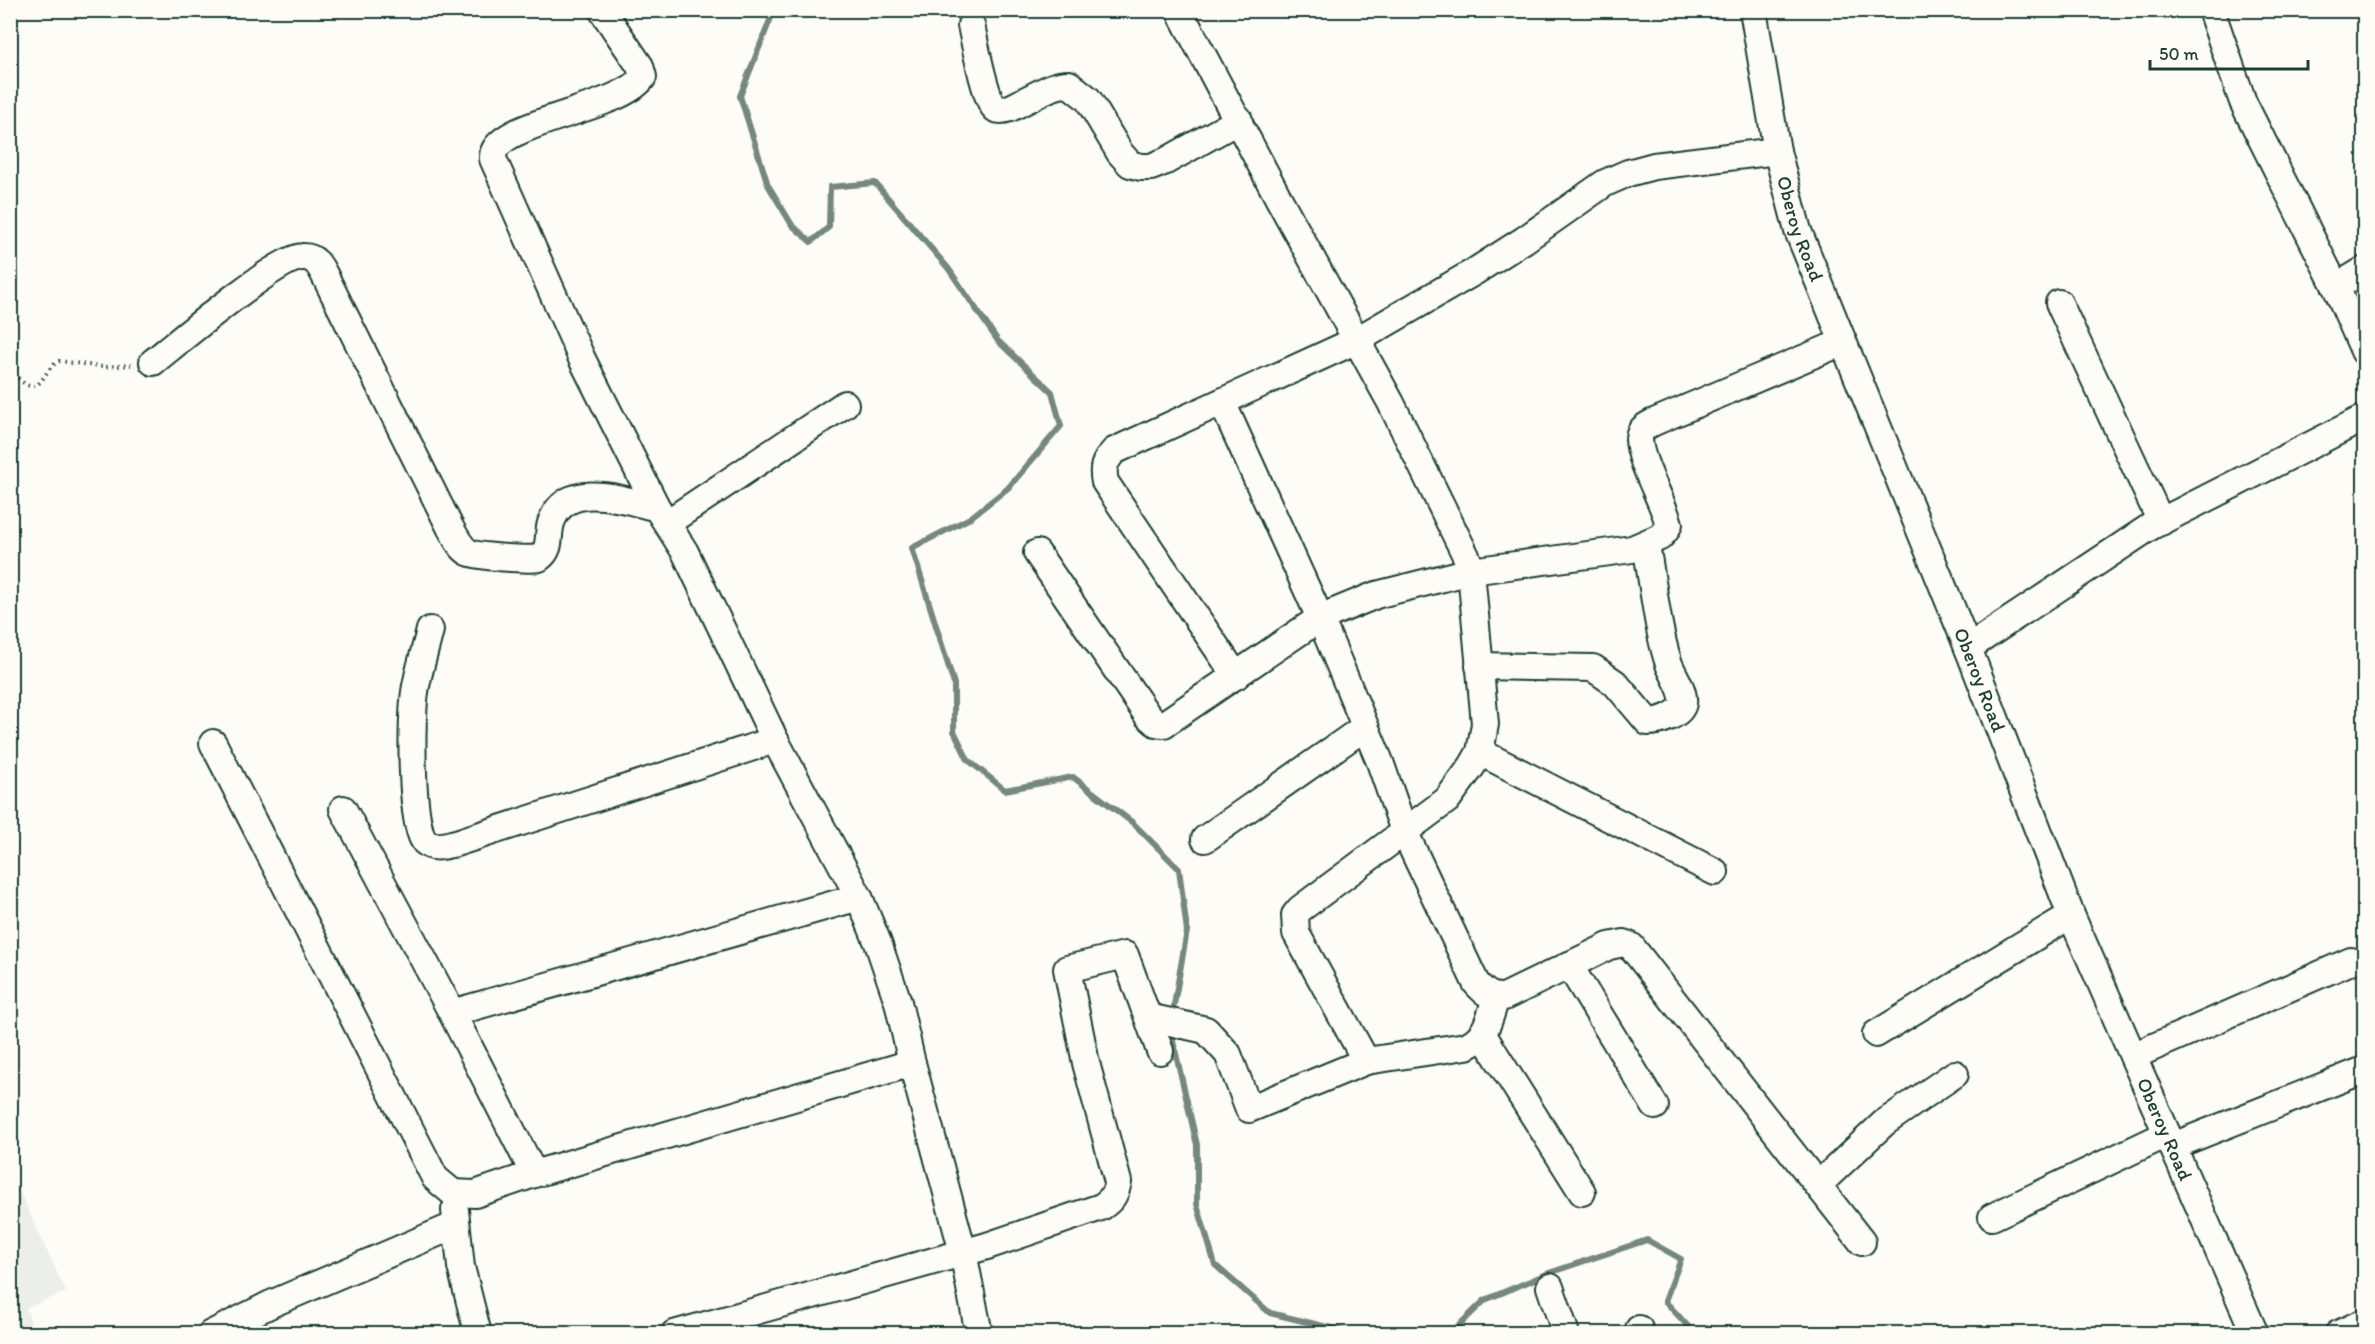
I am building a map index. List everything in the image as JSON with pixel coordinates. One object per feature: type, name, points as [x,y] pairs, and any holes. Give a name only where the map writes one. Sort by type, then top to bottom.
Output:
[{"type":"street","points":[[602,10],[640,66],[643,77],[641,80],[635,86],[605,101],[515,132],[495,146],[493,159],[582,359],[662,515],[685,552],[776,740],[860,897],[898,1002],[912,1063],[963,1252],[979,1334]]},
{"type":"street","points":[[1179,10],[1357,340],[1453,529],[1471,571],[1485,724],[1480,752],[1447,800],[1295,915],[1296,933],[1366,1061]]},
{"type":"street","name":"Oberoy Road","points":[[1753,10],[1777,151],[1798,231],[1968,648],[2071,915],[2255,1334]]},
{"type":"street","points":[[2211,10],[2243,102],[2336,287],[2364,351]]},
{"type":"street","points":[[971,25],[988,96],[994,107],[997,109],[1010,108],[1056,84],[1069,84],[1088,99],[1120,153],[1130,164],[1151,167],[1239,120]]},
{"type":"street","points":[[1236,676],[1105,482],[1102,471],[1105,462],[1114,451],[1357,340],[1494,259],[1605,183],[1628,173],[1654,166],[1777,151]]},
{"type":"street","points":[[153,362],[263,276],[293,259],[310,258],[318,264],[326,276],[449,525],[457,540],[467,551],[488,555],[540,558],[548,548],[551,524],[558,511],[568,502],[587,495],[610,497],[662,515]]},
{"type":"street","points":[[2336,287],[2364,270]]},
{"type":"street","points":[[2059,303],[2161,522]]},
{"type":"street","points":[[1037,553],[1148,716],[1156,723],[1164,724],[1320,618],[1376,595],[1471,571],[1632,549],[1646,545],[1660,537],[1669,524],[1645,460],[1639,438],[1641,430],[1654,422],[1843,342]]},
{"type":"street","points":[[1222,402],[1320,618],[1365,727],[1404,831],[1476,983],[1485,992],[1497,998],[1504,997],[1609,946],[1624,943],[1631,946],[1862,1242]]},
{"type":"street","points":[[662,515],[845,404]]},
{"type":"street","points":[[1968,648],[2161,522],[2364,418]]},
{"type":"street","points":[[1479,666],[1593,668],[1615,683],[1648,722],[1656,722],[1677,712],[1683,706],[1683,699],[1668,663],[1646,545]]},
{"type":"street","points":[[430,630],[415,692],[413,722],[419,830],[424,841],[430,845],[456,843],[776,740]]},
{"type":"street","points":[[1205,839],[1365,727]]},
{"type":"street","points":[[213,743],[435,1178],[453,1193],[475,1194],[534,1174],[912,1063]]},
{"type":"street","points":[[1480,752],[1715,872]]},
{"type":"street","points":[[343,809],[452,1013],[534,1174]]},
{"type":"street","points":[[452,1013],[860,897]]},
{"type":"street","points":[[1876,1034],[2071,915]]},
{"type":"street","points":[[681,1332],[1027,1234],[1101,1208],[1115,1195],[1118,1182],[1086,1063],[1067,969],[1125,955],[1160,1051]]},
{"type":"street","points":[[2133,1056],[2351,961]]},
{"type":"street","points":[[1569,965],[1655,1106]]},
{"type":"street","points":[[1148,1017],[1206,1030],[1228,1054],[1249,1109],[1366,1061],[1466,1046],[1483,1035],[1497,998]]},
{"type":"street","points":[[1483,1035],[1582,1192]]},
{"type":"street","points":[[1992,1217],[2170,1140],[2364,1070]]},
{"type":"street","points":[[1818,1185],[1884,1123],[1955,1074]]},
{"type":"street","points":[[453,1193],[461,1267],[478,1334]]},
{"type":"street","points":[[211,1334],[271,1304],[456,1225]]},
{"type":"street","points":[[1550,1287],[1566,1334]]},
{"type":"street","points":[[2338,1334],[2364,1322]]},
{"type":"path","points":[[10,369],[21,382],[33,385],[44,381],[51,366],[60,361],[114,367],[153,362]]},
{"type":"shaded area","points":[[10,1171],[66,1292],[26,1308],[35,1333],[11,1333]]},
{"type":"waterway","points":[[774,10],[740,96],[768,185],[792,225],[811,242],[829,227],[830,187],[875,183],[948,268],[998,341],[1052,392],[1061,426],[1008,488],[970,518],[912,548],[954,684],[954,731],[968,760],[1005,790],[1073,777],[1133,823],[1179,869],[1187,931],[1174,1005]]},
{"type":"waterway","points":[[1170,1028],[1197,1145],[1197,1204],[1215,1265],[1270,1313],[1356,1334]]},
{"type":"waterway","points":[[1450,1334],[1485,1300],[1549,1273],[1647,1240],[1681,1259],[1665,1301],[1695,1334]]}]
